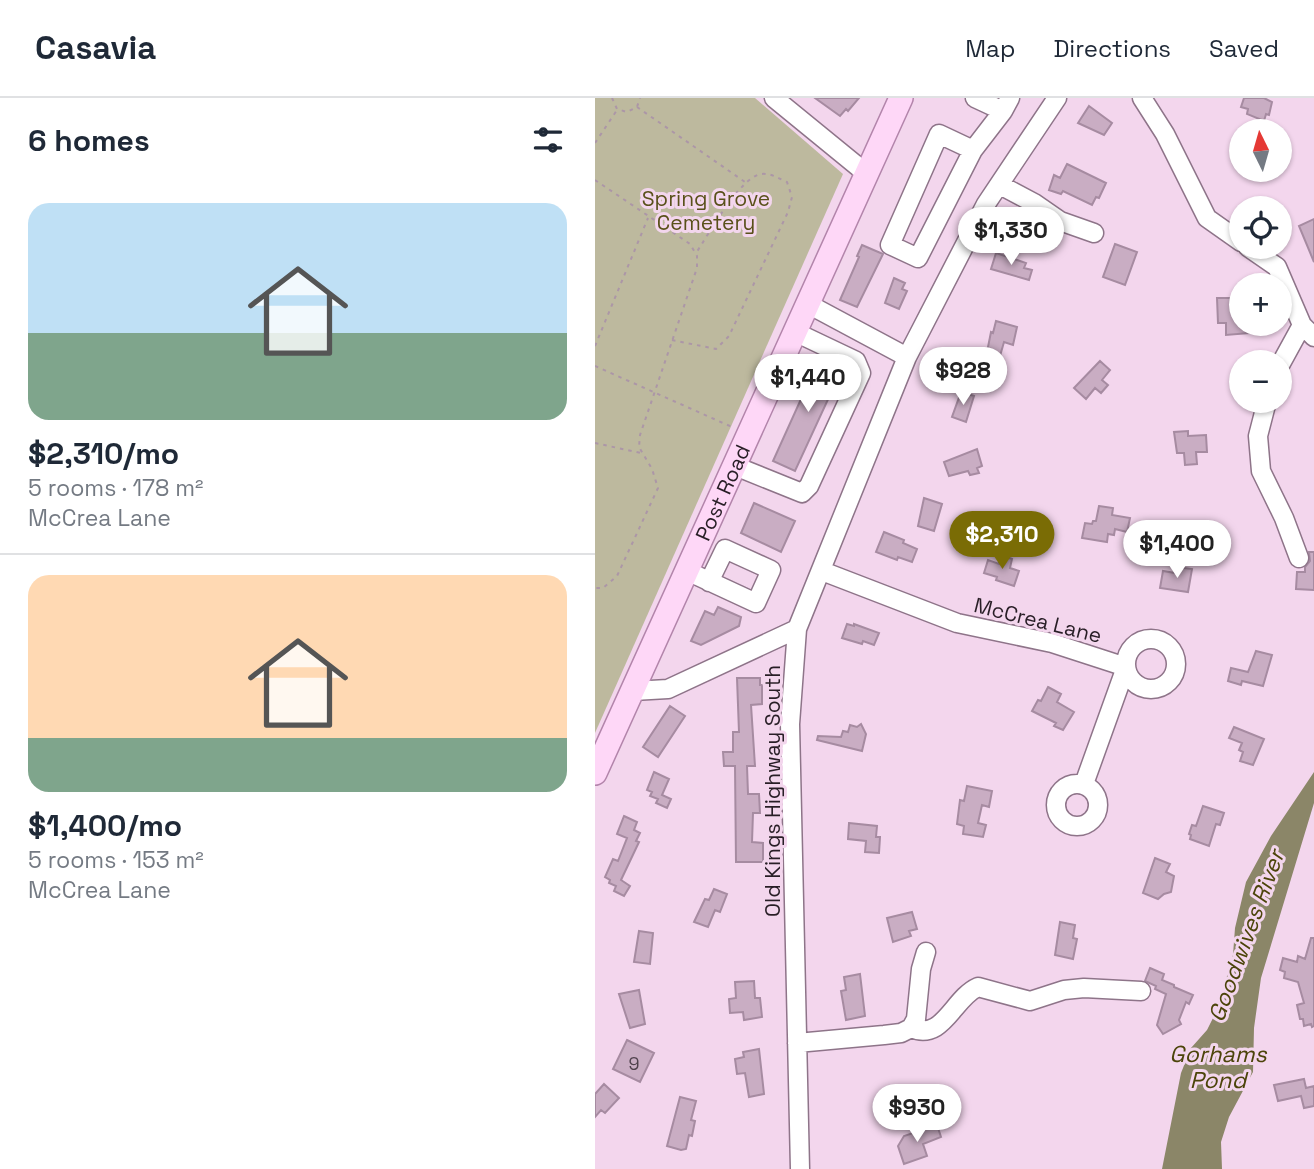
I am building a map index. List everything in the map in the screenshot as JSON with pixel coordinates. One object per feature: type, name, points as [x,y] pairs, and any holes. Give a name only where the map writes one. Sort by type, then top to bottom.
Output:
[{"type":"main road","name":"Post Road","points":[[595,774],[901,98]]},
{"type":"street","points":[[774,98],[867,174]]},
{"type":"street","points":[[972,150],[939,134],[890,245],[918,258],[972,150],[1007,104],[975,98]]},
{"type":"street","name":"Old Kings Highway South","points":[[800,1169],[790,724],[797,629],[907,357],[986,204],[1057,98]]},
{"type":"street","points":[[1142,98],[1165,134],[1207,218],[1229,234]]},
{"type":"street","points":[[1000,185],[1060,221],[1094,233]]},
{"type":"street","points":[[1265,259],[1277,267],[1308,331],[1292,351]]},
{"type":"street","points":[[808,304],[907,357]]},
{"type":"street","points":[[735,466],[802,494],[809,485],[861,373],[856,361],[795,332]]},
{"type":"street","points":[[1264,413],[1258,436],[1261,471],[1299,558]]},
{"type":"street","points":[[687,571],[709,582]]},
{"type":"street","name":"McCrea Lane","points":[[822,571],[957,623],[1052,643],[1126,667],[1084,784]]},
{"type":"street","points":[[633,691],[668,689],[797,629]]},
{"type":"street","points":[[797,1043],[901,1033],[911,1028],[916,1019],[921,969],[926,952]]},
{"type":"street","points":[[911,1028],[935,1029],[964,997],[978,987],[1030,1001],[1063,990],[1084,988],[1142,991]]},
{"type":"path","points":[[612,98],[617,109]]},
{"type":"path","points":[[617,109],[628,112],[637,107],[640,98]]},
{"type":"path","points":[[637,107],[745,182]]},
{"type":"path","points":[[595,143],[617,109]]},
{"type":"path","points":[[671,340],[716,349],[729,336],[789,212],[792,197],[787,182],[771,174],[758,174],[745,182],[695,253]]},
{"type":"path","points":[[595,180],[689,244],[695,253],[697,268],[640,435],[639,447],[652,469],[658,488],[617,576],[603,587],[595,588]]},
{"type":"path","points":[[595,346],[649,216]]},
{"type":"path","points":[[595,366],[749,434]]},
{"type":"path","points":[[595,443],[642,453]]},
{"type":"green space","name":"Spring Grove Cemetery","points":[[595,98],[755,98],[843,174],[595,733]]},
{"type":"water","name":"Gorhams Pond","points":[[1314,772],[1314,803],[1261,978],[1254,1028],[1253,1072],[1229,1117],[1221,1142],[1222,1169],[1162,1169],[1181,1073],[1191,1048],[1207,1030],[1218,1008],[1233,955],[1235,928],[1246,882],[1271,836]]},
{"type":"building","points":[[815,98],[859,98],[840,116]]},
{"type":"building","points":[[1244,98],[1264,98],[1272,102],[1269,115],[1266,114],[1265,119],[1247,114],[1248,109],[1241,107]]},
{"type":"building","points":[[1089,106],[1112,123],[1104,135],[1078,123]]},
{"type":"building","points":[[1067,164],[1106,183],[1099,198],[1096,197],[1092,205],[1063,191],[1061,194],[1049,190],[1054,175],[1060,178]]},
{"type":"building","points":[[1314,219],[1314,262],[1299,226]]},
{"type":"building","points":[[1115,244],[1137,252],[1125,285],[1103,277]]},
{"type":"building","points":[[862,245],[883,254],[857,307],[840,300]]},
{"type":"building","points":[[996,253],[1026,263],[1024,268],[1032,270],[1029,280],[991,269]]},
{"type":"building","points":[[894,278],[905,283],[902,289],[907,291],[899,309],[885,303]]},
{"type":"building","points":[[1217,298],[1229,298],[1229,335],[1226,335],[1226,323],[1218,323]]},
{"type":"building","points":[[996,321],[1017,327],[1013,345],[1004,342],[1000,356],[987,352]]},
{"type":"building","points":[[820,357],[842,369],[795,471],[773,461]]},
{"type":"building","points":[[1100,361],[1110,370],[1102,380],[1108,385],[1101,393],[1095,388],[1086,399],[1074,388]]},
{"type":"building","points":[[961,392],[974,396],[966,422],[952,417]]},
{"type":"building","points":[[1188,431],[1188,436],[1206,435],[1207,452],[1196,452],[1197,464],[1185,465],[1184,453],[1177,453],[1174,432]]},
{"type":"building","points":[[977,449],[982,466],[977,468],[979,473],[970,475],[968,471],[949,476],[944,462]]},
{"type":"building","points":[[924,498],[942,504],[934,531],[918,526]]},
{"type":"building","points":[[754,503],[795,521],[781,552],[741,533]]},
{"type":"building","points":[[1099,506],[1113,508],[1112,515],[1130,518],[1127,532],[1115,529],[1114,535],[1108,534],[1107,542],[1082,538],[1085,523],[1092,524],[1096,521]]},
{"type":"building","points":[[884,532],[917,549],[912,562],[876,552]]},
{"type":"building","points":[[1309,552],[1314,552],[1314,590],[1296,589],[1297,572],[1305,572],[1310,561]]},
{"type":"building","points":[[1001,555],[1012,559],[1010,568],[1019,571],[1014,586],[984,573],[988,560],[999,564]]},
{"type":"building","points":[[1176,567],[1192,569],[1188,592],[1160,588],[1163,571],[1175,573]]},
{"type":"building","points":[[718,607],[741,617],[739,626],[701,645],[691,641],[705,611],[714,615]]},
{"type":"building","points":[[847,624],[879,633],[874,645],[842,638]]},
{"type":"building","points":[[1256,651],[1272,655],[1263,686],[1242,681],[1241,685],[1228,681],[1231,668],[1248,672]]},
{"type":"building","points":[[737,678],[760,678],[762,685],[762,704],[751,705],[755,766],[747,766],[748,794],[759,794],[760,813],[753,813],[752,842],[763,843],[763,862],[736,862],[735,766],[724,766],[723,752],[733,752],[733,732],[739,732]]},
{"type":"building","points":[[1048,687],[1061,694],[1057,702],[1074,712],[1063,730],[1054,726],[1056,723],[1032,711]]},
{"type":"building","points":[[670,706],[685,716],[658,757],[643,747]]},
{"type":"building","points":[[861,724],[866,734],[862,751],[817,740],[818,736],[841,737],[843,731],[848,732],[850,725],[857,727]]},
{"type":"building","points":[[1234,727],[1264,739],[1253,765],[1240,761],[1243,752],[1239,750],[1242,743],[1229,738]]},
{"type":"building","points":[[654,772],[669,779],[662,795],[671,799],[667,808],[656,803],[658,799],[650,796],[652,792],[647,790]]},
{"type":"building","points":[[967,786],[992,791],[989,807],[982,805],[978,823],[986,825],[983,837],[963,834],[964,826],[957,824],[960,800],[964,801]]},
{"type":"building","points":[[1203,806],[1224,813],[1220,825],[1216,824],[1209,846],[1190,839],[1189,834],[1192,825],[1196,826]]},
{"type":"building","points":[[624,816],[637,822],[634,830],[640,833],[636,841],[639,842],[621,880],[630,886],[624,896],[614,891],[616,886],[609,883],[610,880],[605,877],[613,859],[618,861],[627,838],[617,834]]},
{"type":"building","points":[[849,823],[877,826],[876,837],[880,837],[879,853],[865,852],[866,841],[848,839]]},
{"type":"building","points":[[1155,858],[1170,864],[1166,872],[1174,876],[1171,892],[1158,899],[1143,893]]},
{"type":"building","points":[[714,889],[727,894],[720,912],[715,910],[708,927],[694,922],[705,899],[709,900]]},
{"type":"building","points":[[912,912],[917,929],[909,931],[911,936],[893,942],[887,918]]},
{"type":"building","points":[[1060,922],[1075,925],[1073,938],[1077,939],[1073,959],[1055,955]]},
{"type":"building","points":[[639,931],[653,933],[650,964],[634,962]]},
{"type":"building","points":[[1311,938],[1314,938],[1312,1027],[1311,1024],[1304,1026],[1303,1019],[1300,1019],[1297,1005],[1304,1003],[1298,982],[1284,978],[1285,972],[1280,970],[1283,958],[1297,962],[1298,956],[1305,959]]},
{"type":"building","points":[[1150,968],[1164,974],[1162,980],[1193,995],[1189,1004],[1186,1002],[1179,1020],[1181,1024],[1163,1034],[1157,1025],[1166,994],[1145,981]]},
{"type":"building","points":[[860,974],[865,1016],[846,1020],[841,991],[846,990],[844,977]]},
{"type":"building","points":[[754,981],[755,998],[760,998],[762,1017],[744,1020],[743,1012],[730,1013],[729,999],[736,998],[735,982]]},
{"type":"building","points":[[639,990],[645,1024],[630,1028],[619,994]]},
{"type":"building","points":[[627,1040],[654,1053],[640,1082],[613,1069]]},
{"type":"building","points":[[759,1049],[764,1094],[749,1097],[745,1073],[737,1074],[735,1059],[744,1057],[743,1052]]},
{"type":"building","points":[[1304,1079],[1306,1088],[1314,1086],[1314,1106],[1304,1108],[1301,1096],[1278,1101],[1274,1085]]},
{"type":"building","points":[[604,1084],[619,1098],[605,1113],[601,1110],[595,1117],[595,1094]]},
{"type":"building","points":[[680,1097],[696,1101],[691,1120],[695,1121],[692,1136],[689,1135],[686,1149],[681,1150],[667,1146]]},
{"type":"building","points":[[937,1125],[941,1137],[923,1144],[927,1156],[904,1164],[898,1146],[904,1136]]},
{"type":"water label","name":"Goodwives River","points":[[1246,936]]}]
